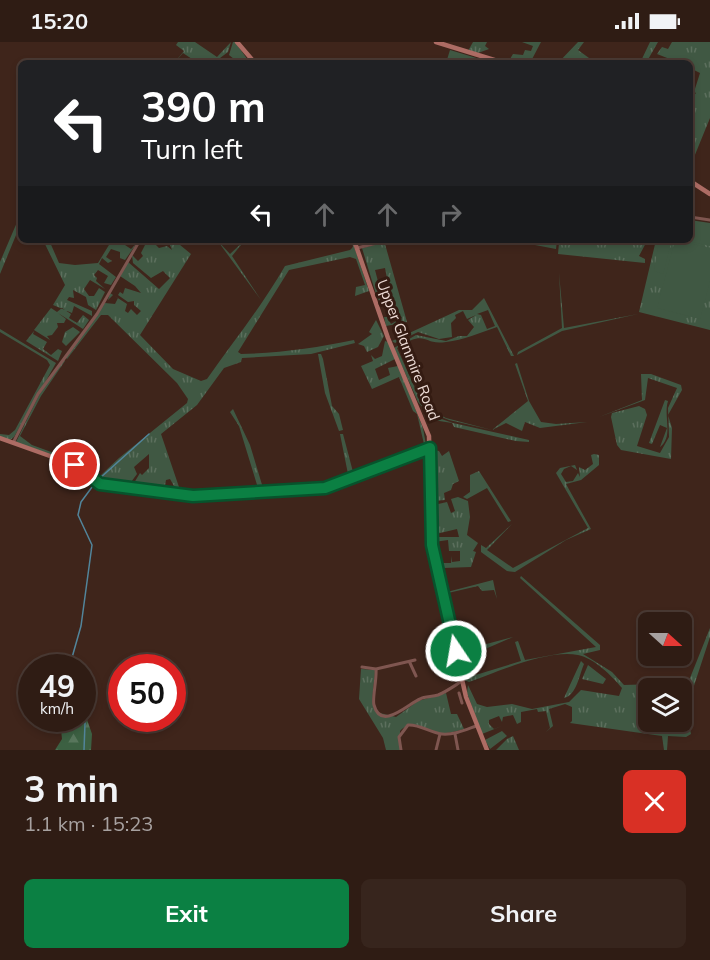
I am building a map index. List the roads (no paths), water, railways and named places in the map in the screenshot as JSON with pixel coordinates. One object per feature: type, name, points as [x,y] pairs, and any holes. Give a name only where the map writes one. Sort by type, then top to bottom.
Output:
[{"type":"main road","points":[[237,42],[252,60]]},
{"type":"main road","points":[[436,42],[494,60]]},
{"type":"main road","points":[[693,183],[710,194]]},
{"type":"main road","name":"Upper Glanmire Road","points":[[355,243],[389,341],[426,426],[430,448],[432,545],[460,669],[463,699],[487,750]]},
{"type":"main road","points":[[0,438],[75,465],[100,484],[193,496],[325,488],[430,448]]},
{"type":"street","points":[[693,217],[710,220]]},
{"type":"street","points":[[13,443],[38,394],[97,314],[138,243]]},
{"type":"street","points":[[357,248],[377,243]]},
{"type":"street","points":[[362,667],[376,669],[415,660]]},
{"type":"street","points":[[451,662],[451,675]]},
{"type":"street","points":[[410,663],[416,676]]},
{"type":"street","points":[[376,669],[377,682],[373,704],[377,711],[388,716],[402,713],[420,699],[436,696],[462,681]]},
{"type":"street","points":[[451,669],[460,669]]},
{"type":"street","points":[[459,693],[463,699]]},
{"type":"street","points":[[401,750],[399,737],[408,725],[414,724],[440,734],[455,733],[477,726]]},
{"type":"street","points":[[455,733],[458,750]]},
{"type":"street","points":[[435,750],[440,734]]},
{"type":"waterway","points":[[99,479],[149,434]]},
{"type":"waterway","points":[[73,654],[81,626],[92,545],[78,515],[81,502],[95,483]]},
{"type":"waterway","points":[[84,750],[85,732]]}]
